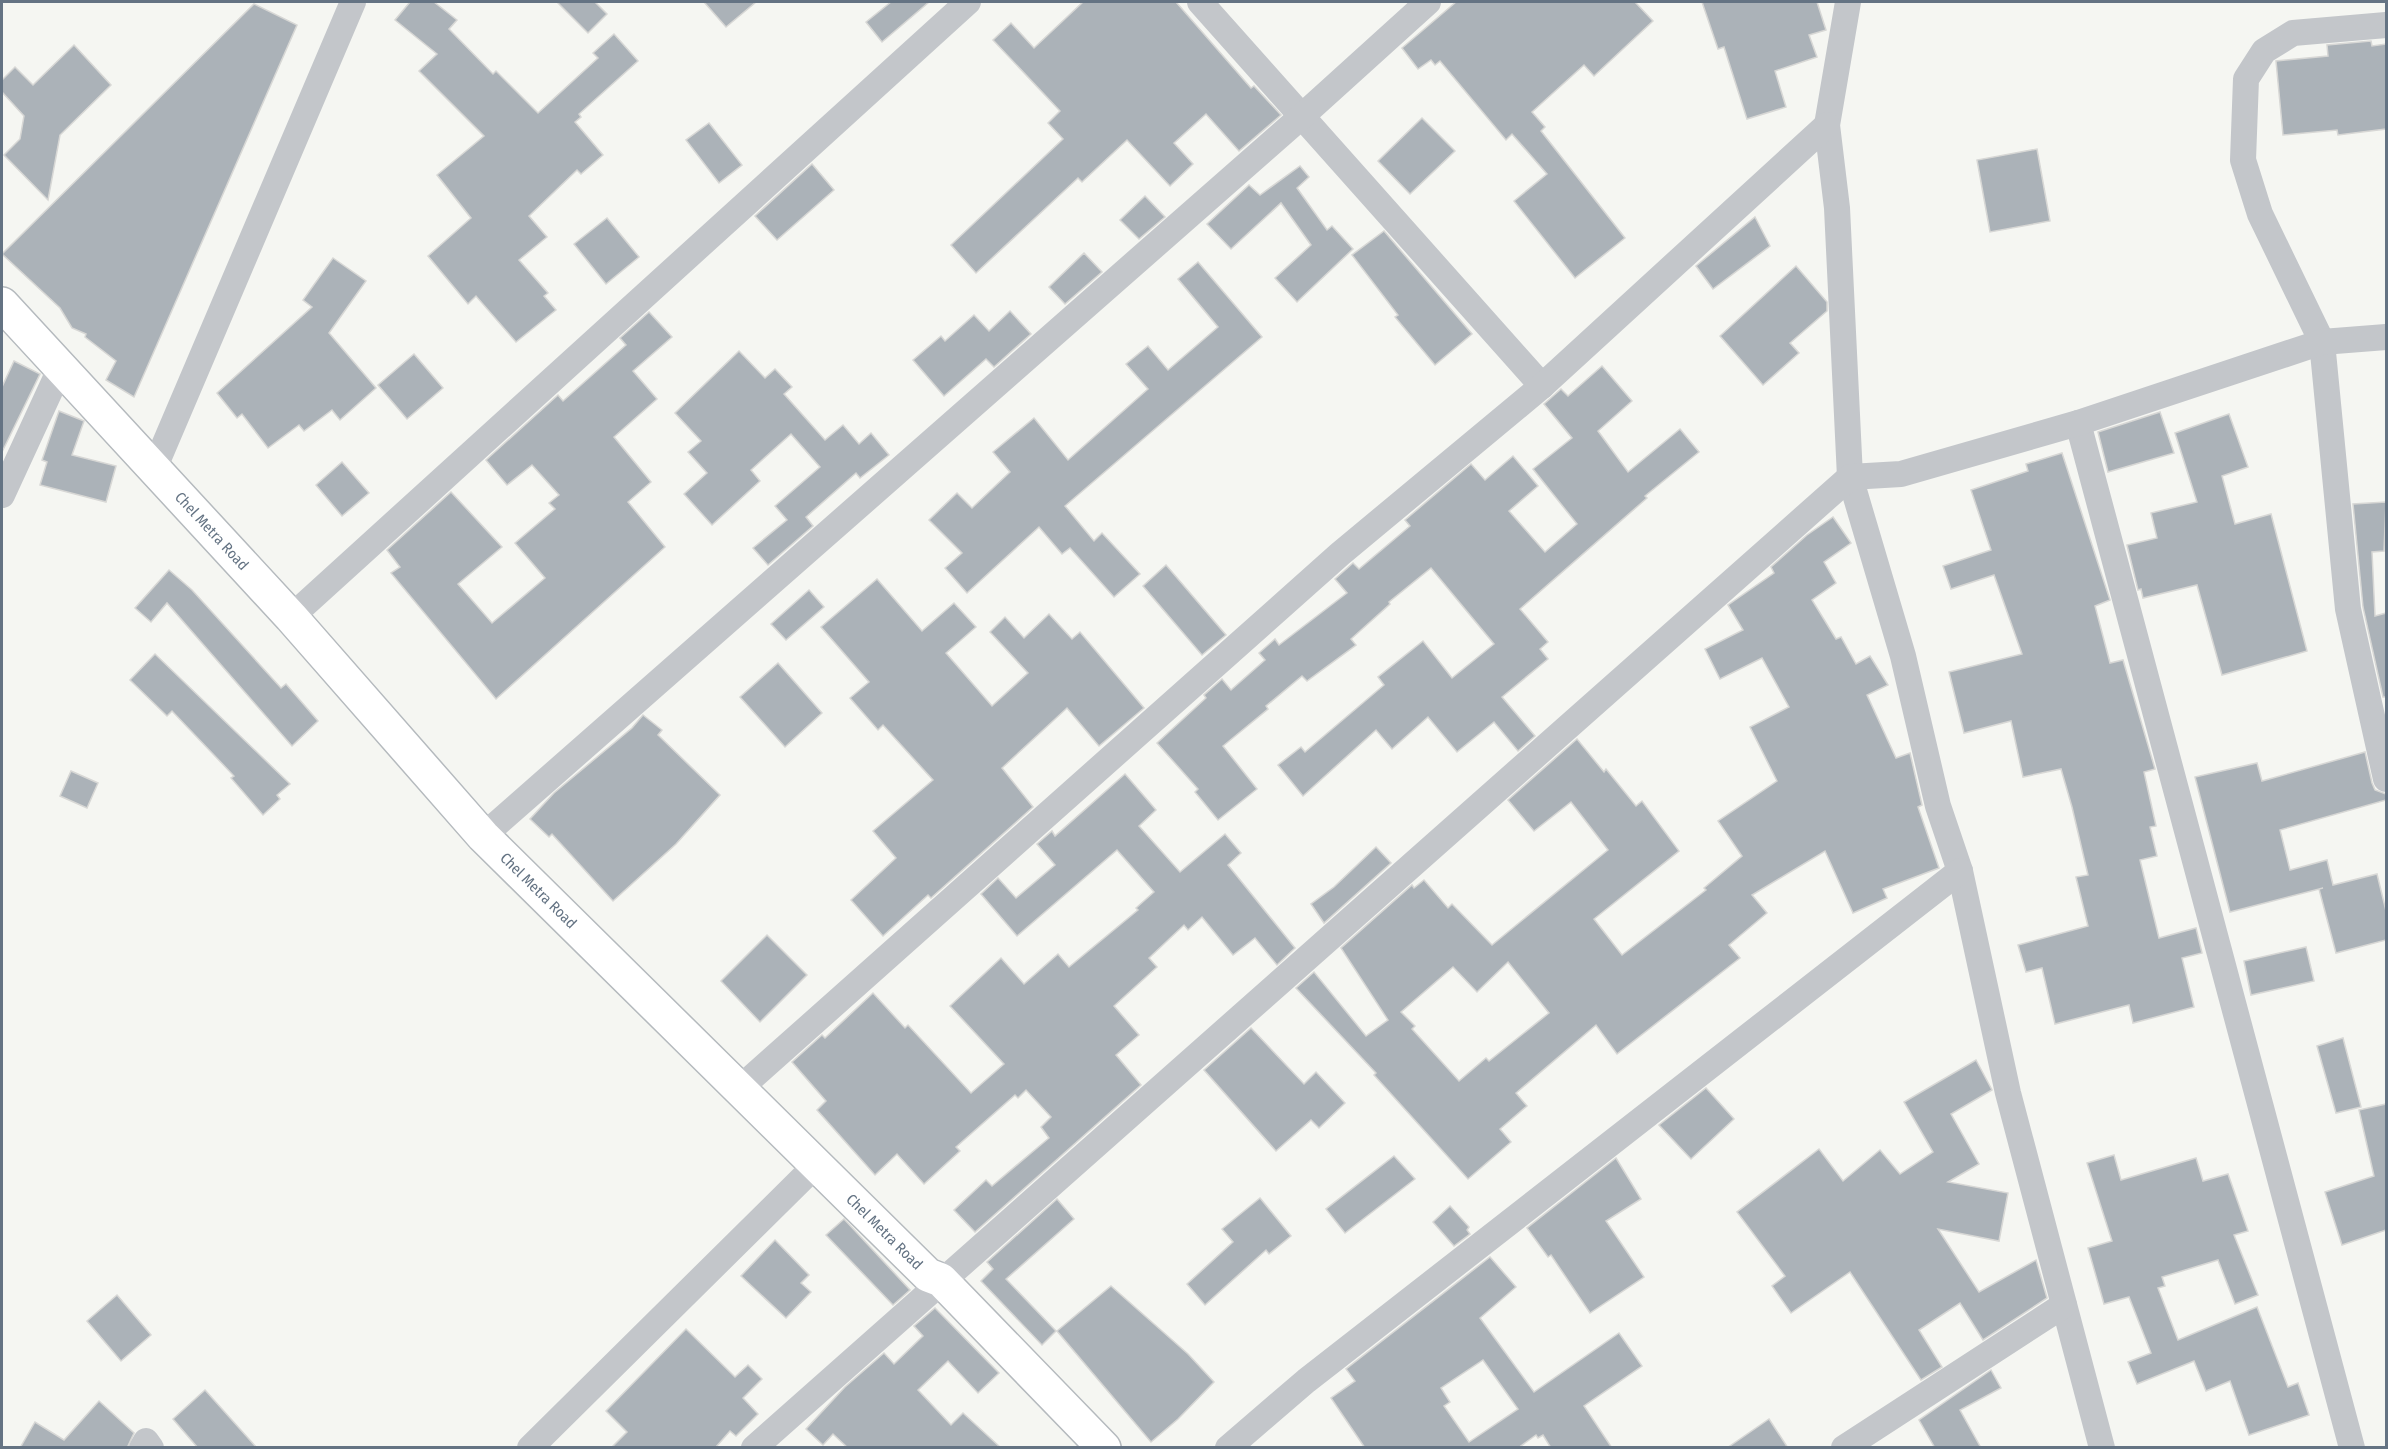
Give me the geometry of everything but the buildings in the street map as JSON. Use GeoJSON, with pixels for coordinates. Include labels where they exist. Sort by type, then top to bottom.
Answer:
{"type":"FeatureCollection","features":[{"type":"Feature","properties":{"kind":"street"},"geometry":{"type":"LineString","coordinates":[[154,468],[353,2]]}},
{"type":"Feature","properties":{"kind":"street"},"geometry":{"type":"LineString","coordinates":[[291,617],[968,2]]}},
{"type":"Feature","properties":{"kind":"street"},"geometry":{"type":"LineString","coordinates":[[1200,2],[1542,386]]}},
{"type":"Feature","properties":{"kind":"street"},"geometry":{"type":"LineString","coordinates":[[483,836],[1301,117],[1428,2]]}},
{"type":"Feature","properties":{"kind":"street"},"geometry":{"type":"LineString","coordinates":[[1848,2],[1827,125],[1838,208],[1850,477],[1903,656],[1938,806],[1960,871],[2008,1093],[2102,1448]]}},
{"type":"Feature","properties":{"kind":"street"},"geometry":{"type":"LineString","coordinates":[[2386,25],[2294,33],[2264,51],[2246,79],[2243,160],[2260,214],[2322,342],[2349,609],[2386,778]]}},
{"type":"Feature","properties":{"kind":"street"},"geometry":{"type":"LineString","coordinates":[[739,1089],[1340,554],[1542,386],[1827,125]]}},
{"type":"Feature","properties":{"kind":"street","name":"Chel Metra Road"},"geometry":{"type":"LineString","coordinates":[[2,304],[291,617],[483,836],[928,1275],[941,1280],[1104,1448]]}},
{"type":"Feature","properties":{"kind":"street"},"geometry":{"type":"LineString","coordinates":[[754,1448],[1850,477],[1901,474],[2078,423],[2322,342],[2386,337]]}},
{"type":"Feature","properties":{"kind":"street"},"geometry":{"type":"LineString","coordinates":[[2,495],[62,367]]}},
{"type":"Feature","properties":{"kind":"street"},"geometry":{"type":"LineString","coordinates":[[2078,423],[2352,1448]]}},
{"type":"Feature","properties":{"kind":"street"},"geometry":{"type":"LineString","coordinates":[[1228,1448],[1324,1366],[1960,871]]}},
{"type":"Feature","properties":{"kind":"street"},"geometry":{"type":"LineString","coordinates":[[530,1448],[816,1165]]}},
{"type":"Feature","properties":{"kind":"street"},"geometry":{"type":"LineString","coordinates":[[1844,1448],[2064,1305]]}},
{"type":"Feature","properties":{"kind":"street"},"geometry":{"type":"LineString","coordinates":[[142,1448],[146,1442],[151,1448]]}}]}
